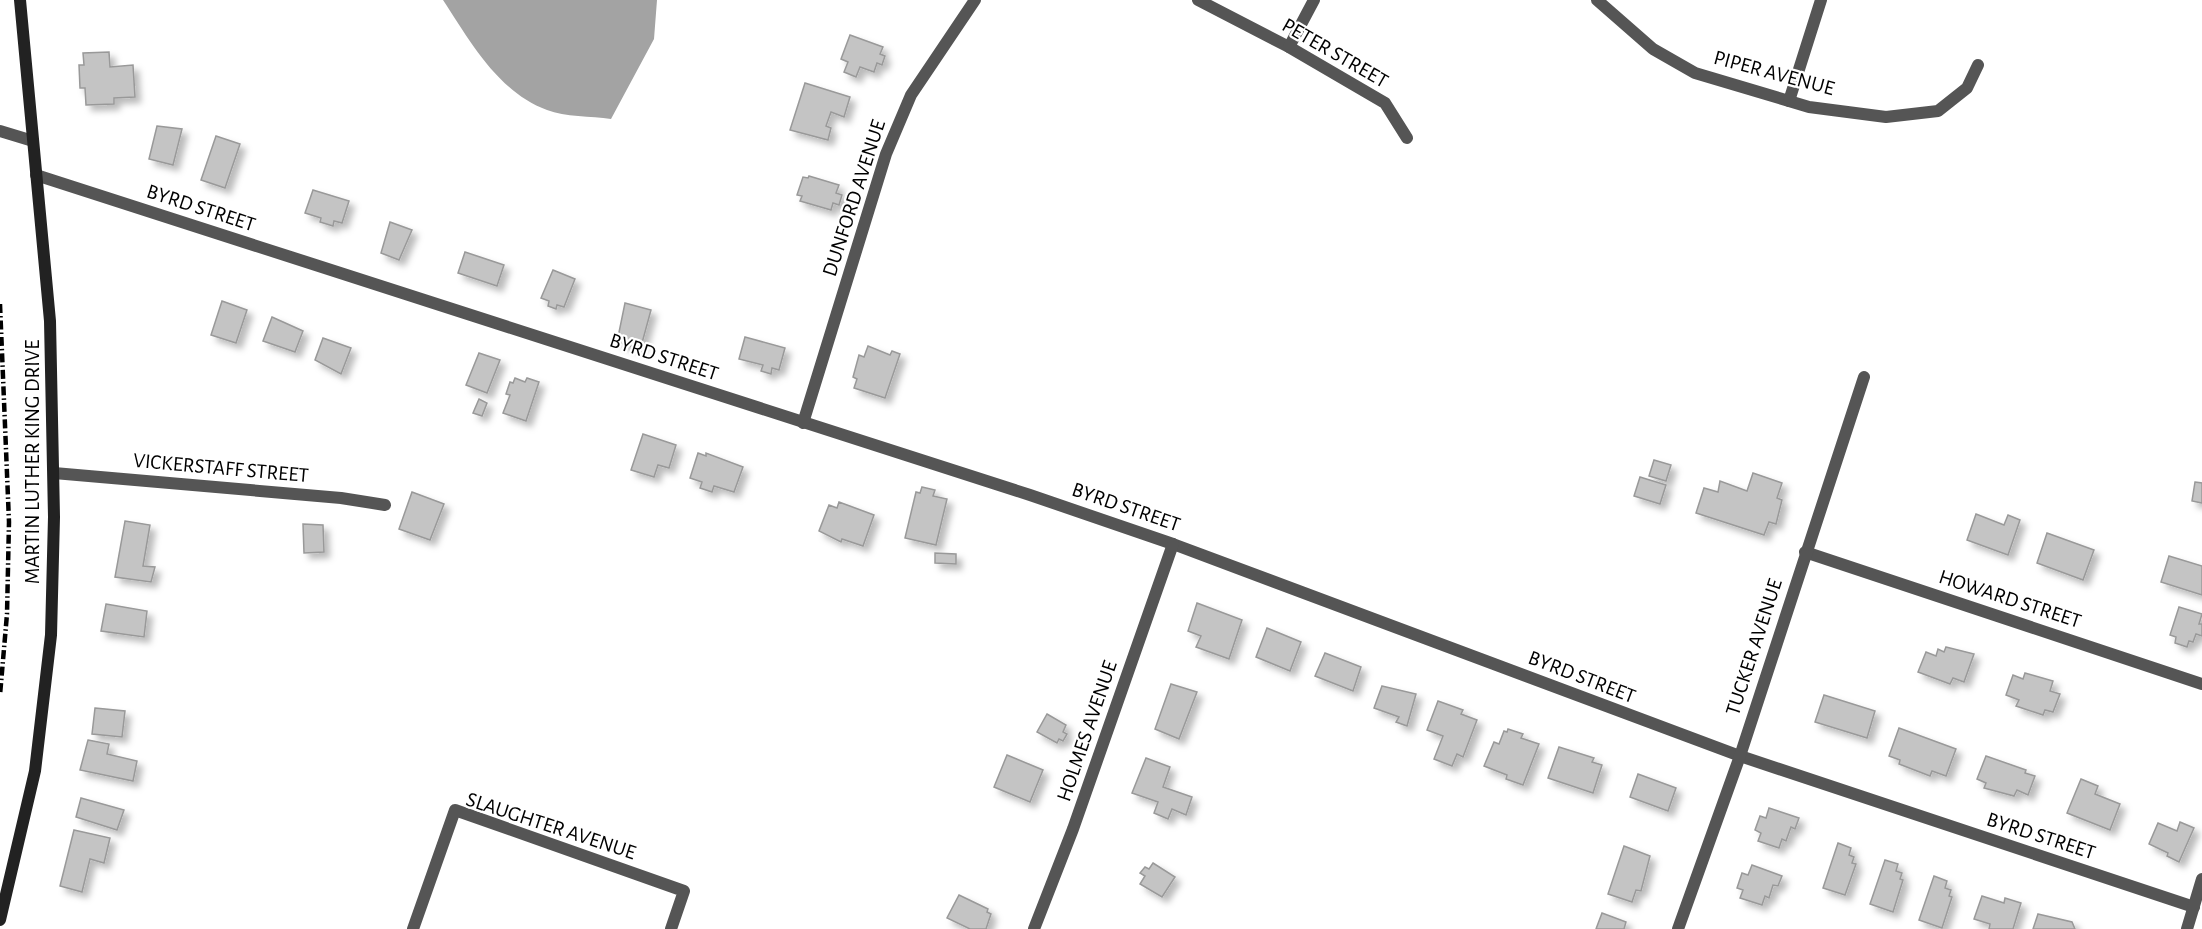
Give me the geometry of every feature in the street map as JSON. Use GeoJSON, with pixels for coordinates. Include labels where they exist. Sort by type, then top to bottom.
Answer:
{"type":"FeatureCollection","features":[{"type":"Feature","properties":{"kind":"main road","name":"MARTIN LUTHER KING DRIVE"},"geometry":{"type":"LineString","coordinates":[[0,920],[35,771],[51,635],[54,473],[50,321],[20,0]]}},
{"type":"Feature","properties":{"kind":"street","name":"DUNFORD AVENUE"},"geometry":{"type":"LineString","coordinates":[[803,423],[886,154],[911,95],[975,0]]}},
{"type":"Feature","properties":{"kind":"street","name":"PETER STREET"},"geometry":{"type":"LineString","coordinates":[[1198,0],[1289,47],[1385,103],[1407,138]]}},
{"type":"Feature","properties":{"kind":"street"},"geometry":{"type":"LineString","coordinates":[[1289,47],[1314,0]]}},
{"type":"Feature","properties":{"kind":"street","name":"PIPER AVENUE"},"geometry":{"type":"LineString","coordinates":[[1597,0],[1653,49],[1695,73],[1809,107],[1886,117],[1938,111],[1967,88],[1978,65]]}},
{"type":"Feature","properties":{"kind":"street"},"geometry":{"type":"LineString","coordinates":[[1789,101],[1821,0]]}},
{"type":"Feature","properties":{"kind":"street"},"geometry":{"type":"LineString","coordinates":[[0,131],[33,141]]}},
{"type":"Feature","properties":{"kind":"street","name":"BYRD STREET"},"geometry":{"type":"LineString","coordinates":[[36,175],[1030,495],[1173,544],[1740,756],[2194,907]]}},
{"type":"Feature","properties":{"kind":"street","name":"TUCKER AVENUE"},"geometry":{"type":"LineString","coordinates":[[1678,929],[1740,756],[1864,377]]}},
{"type":"Feature","properties":{"kind":"street","name":"VICKERSTAFF STREET"},"geometry":{"type":"LineString","coordinates":[[54,473],[341,498],[385,505]]}},
{"type":"Feature","properties":{"kind":"street","name":"HOLMES AVENUE"},"geometry":{"type":"LineString","coordinates":[[1034,929],[1077,818],[1173,544]]}},
{"type":"Feature","properties":{"kind":"street","name":"HOWARD STREET"},"geometry":{"type":"LineString","coordinates":[[1805,552],[2202,684]]}},
{"type":"Feature","properties":{"kind":"street","name":"SLAUGHTER AVENUE"},"geometry":{"type":"LineString","coordinates":[[413,929],[455,810],[684,891],[671,929]]}},
{"type":"Feature","properties":{"kind":"street"},"geometry":{"type":"LineString","coordinates":[[2187,929],[2202,879]]}},
{"type":"Feature","properties":{"kind":"shaded area"},"geometry":{"type":"Polygon","coordinates":[[[443,0],[657,0],[654,39],[611,119],[562,114],[530,102],[500,78],[475,48],[443,0]]]}},
{"type":"Feature","properties":{"kind":"building"},"geometry":{"type":"Polygon","coordinates":[[[850,35],[883,47],[880,54],[885,56],[882,65],[877,63],[874,72],[860,67],[856,77],[844,72],[848,62],[841,59],[850,35]]]}},
{"type":"Feature","properties":{"kind":"building"},"geometry":{"type":"Polygon","coordinates":[[[109,52],[110,67],[133,65],[135,97],[114,98],[114,104],[86,105],[85,88],[80,88],[79,65],[84,65],[83,53],[109,52]]]}},
{"type":"Feature","properties":{"kind":"building"},"geometry":{"type":"Polygon","coordinates":[[[805,83],[850,97],[844,117],[831,112],[826,126],[831,128],[828,140],[790,130],[805,83]]]}},
{"type":"Feature","properties":{"kind":"building"},"geometry":{"type":"Polygon","coordinates":[[[157,126],[182,129],[173,165],[149,159],[157,126]]]}},
{"type":"Feature","properties":{"kind":"building"},"geometry":{"type":"Polygon","coordinates":[[[216,136],[240,144],[225,188],[201,180],[216,136]]]}},
{"type":"Feature","properties":{"kind":"building"},"geometry":{"type":"Polygon","coordinates":[[[809,176],[839,185],[836,193],[842,195],[839,205],[833,203],[831,210],[800,201],[802,196],[797,195],[803,177],[808,178],[809,176]]]}},
{"type":"Feature","properties":{"kind":"building"},"geometry":{"type":"Polygon","coordinates":[[[313,190],[349,201],[342,223],[334,221],[333,226],[320,222],[321,218],[305,213],[313,190]]]}},
{"type":"Feature","properties":{"kind":"building"},"geometry":{"type":"Polygon","coordinates":[[[390,222],[412,230],[399,260],[381,253],[390,222]]]}},
{"type":"Feature","properties":{"kind":"building"},"geometry":{"type":"Polygon","coordinates":[[[465,252],[504,265],[497,286],[458,273],[465,252]]]}},
{"type":"Feature","properties":{"kind":"building"},"geometry":{"type":"Polygon","coordinates":[[[553,270],[575,279],[564,307],[557,305],[556,309],[548,306],[549,301],[541,298],[553,270]]]}},
{"type":"Feature","properties":{"kind":"building"},"geometry":{"type":"Polygon","coordinates":[[[222,301],[247,310],[236,343],[211,335],[222,301]]]}},
{"type":"Feature","properties":{"kind":"building"},"geometry":{"type":"Polygon","coordinates":[[[625,303],[651,310],[642,343],[638,348],[617,342],[625,303]]]}},
{"type":"Feature","properties":{"kind":"building"},"geometry":{"type":"Polygon","coordinates":[[[272,317],[303,331],[295,352],[263,341],[272,317]]]}},
{"type":"Feature","properties":{"kind":"building"},"geometry":{"type":"Polygon","coordinates":[[[745,337],[785,348],[779,370],[772,368],[771,374],[761,371],[763,365],[739,359],[745,337]]]}},
{"type":"Feature","properties":{"kind":"building"},"geometry":{"type":"Polygon","coordinates":[[[323,338],[351,348],[341,374],[315,360],[323,338]]]}},
{"type":"Feature","properties":{"kind":"building"},"geometry":{"type":"Polygon","coordinates":[[[868,346],[890,355],[892,351],[900,354],[885,398],[854,388],[857,379],[853,377],[859,355],[864,357],[868,346]]]}},
{"type":"Feature","properties":{"kind":"building"},"geometry":{"type":"Polygon","coordinates":[[[479,353],[500,360],[487,393],[466,385],[479,353]]]}},
{"type":"Feature","properties":{"kind":"building"},"geometry":{"type":"Polygon","coordinates":[[[515,378],[525,382],[527,378],[539,382],[526,421],[503,413],[510,395],[506,394],[510,382],[513,383],[515,378]]]}},
{"type":"Feature","properties":{"kind":"building"},"geometry":{"type":"Polygon","coordinates":[[[479,399],[487,403],[482,416],[473,413],[479,399]]]}},
{"type":"Feature","properties":{"kind":"building"},"geometry":{"type":"Polygon","coordinates":[[[643,434],[676,445],[669,468],[658,465],[654,477],[631,470],[643,434]]]}},
{"type":"Feature","properties":{"kind":"building"},"geometry":{"type":"Polygon","coordinates":[[[698,453],[706,456],[706,453],[743,467],[734,492],[714,486],[712,492],[700,488],[702,482],[690,478],[698,453]]]}},
{"type":"Feature","properties":{"kind":"building"},"geometry":{"type":"Polygon","coordinates":[[[1654,460],[1671,465],[1666,481],[1649,476],[1654,460]]]}},
{"type":"Feature","properties":{"kind":"building"},"geometry":{"type":"Polygon","coordinates":[[[1753,473],[1782,483],[1777,498],[1782,500],[1776,524],[1769,522],[1764,535],[1696,513],[1704,488],[1718,492],[1720,481],[1747,491],[1753,473]]]}},
{"type":"Feature","properties":{"kind":"building"},"geometry":{"type":"Polygon","coordinates":[[[1640,477],[1666,485],[1660,504],[1634,496],[1640,477]]]}},
{"type":"Feature","properties":{"kind":"building"},"geometry":{"type":"Polygon","coordinates":[[[2195,482],[2202,483],[2202,503],[2192,501],[2195,482]]]}},
{"type":"Feature","properties":{"kind":"building"},"geometry":{"type":"Polygon","coordinates":[[[922,487],[935,490],[933,496],[947,499],[936,545],[905,538],[916,492],[920,493],[922,487]]]}},
{"type":"Feature","properties":{"kind":"building"},"geometry":{"type":"Polygon","coordinates":[[[412,492],[444,504],[430,540],[399,529],[412,492]]]}},
{"type":"Feature","properties":{"kind":"building"},"geometry":{"type":"Polygon","coordinates":[[[839,502],[874,515],[863,546],[842,539],[841,542],[819,531],[829,505],[837,508],[839,502]]]}},
{"type":"Feature","properties":{"kind":"building"},"geometry":{"type":"Polygon","coordinates":[[[1976,514],[2004,525],[2008,515],[2020,520],[2008,555],[1967,540],[1976,514]]]}},
{"type":"Feature","properties":{"kind":"building"},"geometry":{"type":"Polygon","coordinates":[[[125,521],[150,525],[143,566],[155,567],[151,582],[115,577],[125,521]]]}},
{"type":"Feature","properties":{"kind":"building"},"geometry":{"type":"Polygon","coordinates":[[[303,524],[323,525],[324,552],[304,553],[303,524]]]}},
{"type":"Feature","properties":{"kind":"building"},"geometry":{"type":"Polygon","coordinates":[[[2047,533],[2094,550],[2083,580],[2037,563],[2047,533]]]}},
{"type":"Feature","properties":{"kind":"building"},"geometry":{"type":"Polygon","coordinates":[[[935,553],[956,554],[956,564],[935,563],[935,553]]]}},
{"type":"Feature","properties":{"kind":"building"},"geometry":{"type":"Polygon","coordinates":[[[2169,556],[2202,566],[2202,595],[2161,582],[2169,556]]]}},
{"type":"Feature","properties":{"kind":"building"},"geometry":{"type":"Polygon","coordinates":[[[1197,603],[1242,620],[1229,659],[1196,647],[1201,636],[1188,631],[1197,603]]]}},
{"type":"Feature","properties":{"kind":"building"},"geometry":{"type":"Polygon","coordinates":[[[106,604],[147,611],[144,637],[101,631],[106,604]]]}},
{"type":"Feature","properties":{"kind":"building"},"geometry":{"type":"Polygon","coordinates":[[[2179,607],[2202,614],[2199,624],[2202,624],[2202,636],[2196,634],[2193,642],[2189,641],[2187,647],[2175,643],[2176,637],[2170,635],[2179,607]]]}},
{"type":"Feature","properties":{"kind":"building"},"geometry":{"type":"Polygon","coordinates":[[[1267,628],[1301,642],[1290,671],[1256,657],[1267,628]]]}},
{"type":"Feature","properties":{"kind":"building"},"geometry":{"type":"Polygon","coordinates":[[[1946,647],[1974,654],[1964,682],[1953,678],[1950,684],[1918,672],[1926,652],[1936,656],[1938,649],[1944,652],[1946,647]]]}},
{"type":"Feature","properties":{"kind":"building"},"geometry":{"type":"Polygon","coordinates":[[[1325,653],[1361,667],[1353,691],[1315,676],[1325,653]]]}},
{"type":"Feature","properties":{"kind":"building"},"geometry":{"type":"Polygon","coordinates":[[[2025,673],[2053,681],[2050,691],[2060,694],[2053,712],[2045,710],[2043,715],[2016,706],[2019,700],[2006,695],[2013,675],[2023,679],[2025,673]]]}},
{"type":"Feature","properties":{"kind":"building"},"geometry":{"type":"Polygon","coordinates":[[[1171,684],[1197,692],[1179,739],[1155,729],[1171,684]]]}},
{"type":"Feature","properties":{"kind":"building"},"geometry":{"type":"Polygon","coordinates":[[[1382,686],[1416,694],[1407,726],[1396,722],[1399,717],[1374,708],[1382,686]]]}},
{"type":"Feature","properties":{"kind":"building"},"geometry":{"type":"Polygon","coordinates":[[[1824,695],[1875,711],[1867,738],[1815,722],[1824,695]]]}},
{"type":"Feature","properties":{"kind":"building"},"geometry":{"type":"Polygon","coordinates":[[[1438,701],[1463,710],[1461,714],[1477,720],[1463,757],[1457,754],[1452,766],[1434,759],[1443,736],[1427,730],[1438,701]]]}},
{"type":"Feature","properties":{"kind":"building"},"geometry":{"type":"Polygon","coordinates":[[[95,708],[125,711],[122,737],[92,734],[95,708]]]}},
{"type":"Feature","properties":{"kind":"building"},"geometry":{"type":"Polygon","coordinates":[[[1047,714],[1066,725],[1063,732],[1067,734],[1063,741],[1059,739],[1057,743],[1037,732],[1047,714]]]}},
{"type":"Feature","properties":{"kind":"building"},"geometry":{"type":"Polygon","coordinates":[[[1899,728],[1956,749],[1946,776],[1932,771],[1930,776],[1899,764],[1900,760],[1889,756],[1899,728]]]}},
{"type":"Feature","properties":{"kind":"building"},"geometry":{"type":"Polygon","coordinates":[[[1508,729],[1523,734],[1521,738],[1539,744],[1523,785],[1506,779],[1507,775],[1484,766],[1494,742],[1499,744],[1504,731],[1507,732],[1508,729]]]}},
{"type":"Feature","properties":{"kind":"building"},"geometry":{"type":"Polygon","coordinates":[[[88,740],[109,744],[107,754],[137,761],[133,781],[80,770],[88,740]]]}},
{"type":"Feature","properties":{"kind":"building"},"geometry":{"type":"Polygon","coordinates":[[[1559,747],[1594,758],[1592,762],[1602,765],[1593,793],[1548,778],[1559,747]]]}},
{"type":"Feature","properties":{"kind":"building"},"geometry":{"type":"Polygon","coordinates":[[[1007,755],[1043,770],[1030,802],[994,787],[1007,755]]]}},
{"type":"Feature","properties":{"kind":"building"},"geometry":{"type":"Polygon","coordinates":[[[1986,756],[2026,770],[2025,773],[2035,776],[2028,795],[2017,790],[2014,796],[1984,788],[1986,783],[1977,779],[1986,756]]]}},
{"type":"Feature","properties":{"kind":"building"},"geometry":{"type":"Polygon","coordinates":[[[1146,758],[1170,767],[1163,787],[1192,797],[1186,815],[1172,809],[1168,819],[1154,813],[1158,802],[1132,793],[1146,758]]]}},
{"type":"Feature","properties":{"kind":"building"},"geometry":{"type":"Polygon","coordinates":[[[1638,774],[1676,788],[1668,811],[1630,797],[1638,774]]]}},
{"type":"Feature","properties":{"kind":"building"},"geometry":{"type":"Polygon","coordinates":[[[2081,779],[2098,786],[2095,794],[2120,804],[2110,830],[2067,813],[2081,779]]]}},
{"type":"Feature","properties":{"kind":"building"},"geometry":{"type":"Polygon","coordinates":[[[81,798],[124,810],[117,830],[76,817],[81,798]]]}},
{"type":"Feature","properties":{"kind":"building"},"geometry":{"type":"Polygon","coordinates":[[[1769,808],[1799,818],[1795,829],[1791,827],[1786,841],[1782,839],[1779,848],[1758,841],[1761,833],[1755,830],[1760,816],[1766,818],[1769,808]]]}},
{"type":"Feature","properties":{"kind":"building"},"geometry":{"type":"Polygon","coordinates":[[[2180,822],[2194,828],[2179,862],[2167,856],[2168,853],[2149,844],[2158,823],[2177,831],[2180,822]]]}},
{"type":"Feature","properties":{"kind":"building"},"geometry":{"type":"Polygon","coordinates":[[[74,830],[110,838],[104,863],[90,859],[82,892],[60,886],[74,830]]]}},
{"type":"Feature","properties":{"kind":"building"},"geometry":{"type":"Polygon","coordinates":[[[1838,843],[1851,848],[1849,855],[1854,857],[1852,863],[1856,864],[1845,895],[1823,888],[1838,843]]]}},
{"type":"Feature","properties":{"kind":"building"},"geometry":{"type":"Polygon","coordinates":[[[1624,846],[1650,856],[1641,891],[1636,890],[1632,902],[1608,894],[1624,846]]]}},
{"type":"Feature","properties":{"kind":"building"},"geometry":{"type":"Polygon","coordinates":[[[1885,860],[1898,864],[1896,871],[1902,873],[1900,879],[1903,880],[1893,912],[1870,904],[1885,860]]]}},
{"type":"Feature","properties":{"kind":"building"},"geometry":{"type":"Polygon","coordinates":[[[1153,863],[1175,877],[1162,897],[1140,884],[1145,876],[1140,873],[1145,867],[1149,869],[1153,863]]]}},
{"type":"Feature","properties":{"kind":"building"},"geometry":{"type":"Polygon","coordinates":[[[1752,865],[1782,876],[1778,886],[1773,885],[1769,898],[1765,896],[1762,905],[1740,898],[1743,890],[1737,888],[1742,873],[1748,875],[1752,865]]]}},
{"type":"Feature","properties":{"kind":"building"},"geometry":{"type":"Polygon","coordinates":[[[1934,876],[1947,881],[1945,888],[1951,890],[1949,896],[1952,897],[1942,928],[1919,920],[1934,876]]]}},
{"type":"Feature","properties":{"kind":"building"},"geometry":{"type":"Polygon","coordinates":[[[959,895],[988,909],[987,912],[991,914],[986,929],[970,929],[947,918],[959,895]]]}},
{"type":"Feature","properties":{"kind":"building"},"geometry":{"type":"Polygon","coordinates":[[[1982,896],[2004,903],[2005,898],[2021,903],[2013,929],[1989,929],[1990,924],[1974,919],[1982,896]]]}},
{"type":"Feature","properties":{"kind":"building"},"geometry":{"type":"Polygon","coordinates":[[[1602,913],[1626,922],[1624,929],[1596,929],[1602,913]]]}},
{"type":"Feature","properties":{"kind":"building"},"geometry":{"type":"Polygon","coordinates":[[[2038,914],[2072,922],[2075,929],[2033,929],[2038,914]]]}},
{"type":"Feature","properties":{"kind":"railway"},"geometry":{"type":"LineString","coordinates":[[0,304],[9,522],[7,614],[0,695]]}}]}
